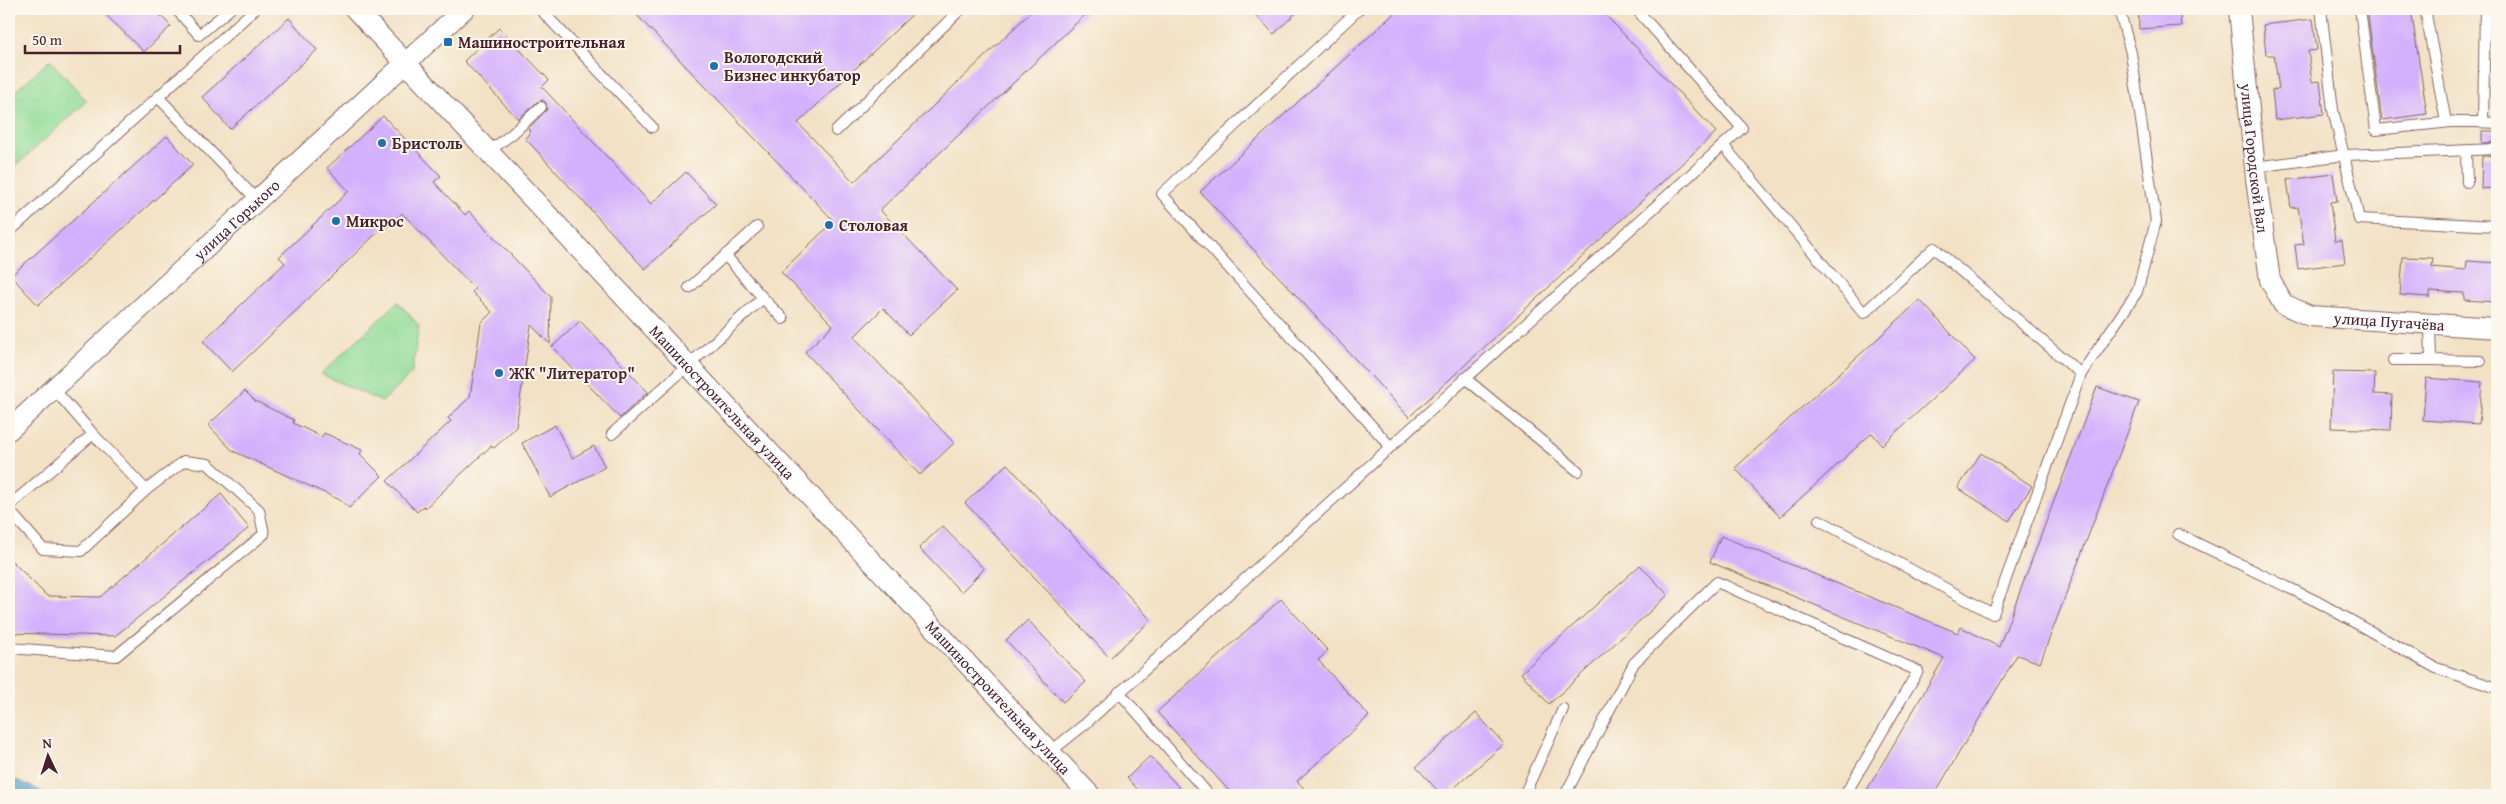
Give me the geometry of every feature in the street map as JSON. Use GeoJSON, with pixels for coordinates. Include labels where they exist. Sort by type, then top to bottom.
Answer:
{"type":"FeatureCollection","features":[{"type":"Feature","properties":{"kind":"street","name":"Машиностроительная улица"},"geometry":{"type":"LineString","coordinates":[[355,9],[1090,795]]}},
{"type":"Feature","properties":{"kind":"street","name":"улица Горького"},"geometry":{"type":"LineString","coordinates":[[9,430],[464,9]]}},
{"type":"Feature","properties":{"kind":"street","name":"улица Городской Вал"},"geometry":{"type":"LineString","coordinates":[[2239,9],[2255,167],[2270,280],[2283,304]]}},
{"type":"Feature","properties":{"kind":"street","name":"улица Пугачёва"},"geometry":{"type":"LineString","coordinates":[[2283,304],[2310,316],[2497,328]]}},
{"type":"Feature","properties":{"kind":"lane"},"geometry":{"type":"LineString","coordinates":[[176,9],[199,35],[230,9]]}},
{"type":"Feature","properties":{"kind":"lane"},"geometry":{"type":"LineString","coordinates":[[9,232],[255,9]]}},
{"type":"Feature","properties":{"kind":"lane"},"geometry":{"type":"LineString","coordinates":[[540,9],[652,127]]}},
{"type":"Feature","properties":{"kind":"lane"},"geometry":{"type":"LineString","coordinates":[[836,131],[961,9]]}},
{"type":"Feature","properties":{"kind":"lane"},"geometry":{"type":"LineString","coordinates":[[1359,9],[1162,194],[1390,446]]}},
{"type":"Feature","properties":{"kind":"lane"},"geometry":{"type":"LineString","coordinates":[[1050,752],[1119,692],[1742,128],[1636,9]]}},
{"type":"Feature","properties":{"kind":"lane"},"geometry":{"type":"LineString","coordinates":[[1819,520],[1993,614],[2081,374],[2137,292],[2156,221],[2131,53],[2119,9]]}},
{"type":"Feature","properties":{"kind":"lane"},"geometry":{"type":"LineString","coordinates":[[2321,9],[2333,110],[2359,219],[2497,226]]}},
{"type":"Feature","properties":{"kind":"lane"},"geometry":{"type":"LineString","coordinates":[[2360,9],[2376,130],[2446,122],[2497,123]]}},
{"type":"Feature","properties":{"kind":"lane"},"geometry":{"type":"LineString","coordinates":[[2425,9],[2446,122]]}},
{"type":"Feature","properties":{"kind":"lane"},"geometry":{"type":"LineString","coordinates":[[2483,122],[2485,9]]}},
{"type":"Feature","properties":{"kind":"lane"},"geometry":{"type":"LineString","coordinates":[[159,98],[257,200]]}},
{"type":"Feature","properties":{"kind":"lane"},"geometry":{"type":"LineString","coordinates":[[488,152],[512,134],[541,107]]}},
{"type":"Feature","properties":{"kind":"lane"},"geometry":{"type":"LineString","coordinates":[[1723,145],[1864,313],[1934,248],[2081,374]]}},
{"type":"Feature","properties":{"kind":"lane"},"geometry":{"type":"LineString","coordinates":[[2255,167],[2345,155],[2497,149]]}},
{"type":"Feature","properties":{"kind":"lane"},"geometry":{"type":"LineString","coordinates":[[2466,150],[2467,182]]}},
{"type":"Feature","properties":{"kind":"lane"},"geometry":{"type":"LineString","coordinates":[[689,288],[757,227]]}},
{"type":"Feature","properties":{"kind":"lane"},"geometry":{"type":"LineString","coordinates":[[725,255],[783,319]]}},
{"type":"Feature","properties":{"kind":"lane"},"geometry":{"type":"LineString","coordinates":[[612,434],[763,298]]}},
{"type":"Feature","properties":{"kind":"lane"},"geometry":{"type":"LineString","coordinates":[[2430,324],[2431,360]]}},
{"type":"Feature","properties":{"kind":"lane"},"geometry":{"type":"LineString","coordinates":[[2393,360],[2481,361]]}},
{"type":"Feature","properties":{"kind":"lane"},"geometry":{"type":"LineString","coordinates":[[1465,378],[1578,471]]}},
{"type":"Feature","properties":{"kind":"lane"},"geometry":{"type":"LineString","coordinates":[[53,388],[146,490]]}},
{"type":"Feature","properties":{"kind":"lane"},"geometry":{"type":"LineString","coordinates":[[9,648],[116,656],[264,534],[259,510],[208,464],[184,461],[146,490],[81,551],[43,549],[9,508],[93,434]]}},
{"type":"Feature","properties":{"kind":"lane"},"geometry":{"type":"LineString","coordinates":[[2178,534],[2318,602],[2436,668],[2497,688]]}},
{"type":"Feature","properties":{"kind":"lane"},"geometry":{"type":"LineString","coordinates":[[1565,795],[1634,663],[1717,582],[1918,671],[1845,795]]}},
{"type":"Feature","properties":{"kind":"lane"},"geometry":{"type":"LineString","coordinates":[[1119,692],[1209,795]]}},
{"type":"Feature","properties":{"kind":"lane"},"geometry":{"type":"LineString","coordinates":[[1524,795],[1563,709]]}},
{"type":"Feature","properties":{"kind":"green space"},"geometry":{"type":"Polygon","coordinates":[[[50,60],[87,101],[9,172],[9,97],[50,60]]]}},
{"type":"Feature","properties":{"kind":"green space"},"geometry":{"type":"Polygon","coordinates":[[[398,302],[419,326],[412,373],[382,402],[321,374],[398,302]]]}},
{"type":"Feature","properties":{"kind":"water"},"geometry":{"type":"Polygon","coordinates":[[[9,779],[19,781],[49,795],[9,795],[9,779]]]}},
{"type":"Feature","properties":{"kind":"building"},"geometry":{"type":"Polygon","coordinates":[[[100,9],[154,9],[171,26],[144,52],[100,9]]]}},
{"type":"Feature","properties":{"kind":"building"},"geometry":{"type":"Polygon","coordinates":[[[631,9],[918,9],[798,123],[854,182],[1034,9],[1091,9],[880,210],[957,290],[909,335],[883,308],[854,337],[954,443],[920,475],[805,352],[833,325],[781,272],[834,221],[631,9]]]}},
{"type":"Feature","properties":{"kind":"building"},"geometry":{"type":"Polygon","coordinates":[[[1250,9],[1300,9],[1274,34],[1250,9]]]}},
{"type":"Feature","properties":{"kind":"building"},"geometry":{"type":"Polygon","coordinates":[[[1399,9],[1600,9],[1716,132],[1409,417],[1200,192],[1399,9]]]}},
{"type":"Feature","properties":{"kind":"building"},"geometry":{"type":"Polygon","coordinates":[[[2138,9],[2179,9],[2181,26],[2139,29],[2138,9]]]}},
{"type":"Feature","properties":{"kind":"building"},"geometry":{"type":"Polygon","coordinates":[[[2367,9],[2411,9],[2427,114],[2382,120],[2367,9]]]}},
{"type":"Feature","properties":{"kind":"building"},"geometry":{"type":"Polygon","coordinates":[[[289,18],[317,50],[230,129],[202,97],[289,18]]]}},
{"type":"Feature","properties":{"kind":"building"},"geometry":{"type":"Polygon","coordinates":[[[2313,19],[2317,50],[2308,51],[2312,82],[2320,81],[2324,114],[2275,120],[2272,90],[2279,89],[2274,55],[2266,55],[2263,25],[2313,19]]]}},
{"type":"Feature","properties":{"kind":"building"},"geometry":{"type":"Polygon","coordinates":[[[499,28],[549,80],[542,87],[651,204],[686,172],[716,204],[645,269],[525,138],[531,132],[528,129],[547,109],[546,103],[543,100],[537,102],[518,119],[464,61],[499,28]]]}},
{"type":"Feature","properties":{"kind":"building"},"geometry":{"type":"Polygon","coordinates":[[[383,116],[441,176],[434,182],[465,215],[469,211],[551,297],[550,344],[531,325],[516,427],[494,448],[491,446],[425,508],[424,506],[417,512],[387,481],[451,421],[448,418],[470,397],[481,323],[492,312],[472,292],[475,289],[402,213],[385,229],[383,227],[232,372],[203,341],[285,263],[279,257],[349,191],[327,168],[383,116]]]}},
{"type":"Feature","properties":{"kind":"building"},"geometry":{"type":"Polygon","coordinates":[[[2482,131],[2497,131],[2497,142],[2482,143],[2482,131]]]}},
{"type":"Feature","properties":{"kind":"building"},"geometry":{"type":"Polygon","coordinates":[[[167,136],[193,165],[38,305],[11,276],[167,136]]]}},
{"type":"Feature","properties":{"kind":"building"},"geometry":{"type":"Polygon","coordinates":[[[2482,156],[2497,156],[2497,189],[2481,188],[2482,156]]]}},
{"type":"Feature","properties":{"kind":"building"},"geometry":{"type":"Polygon","coordinates":[[[2333,174],[2337,201],[2330,202],[2335,241],[2342,240],[2345,263],[2298,269],[2295,245],[2304,244],[2298,207],[2291,208],[2287,180],[2333,174]]]}},
{"type":"Feature","properties":{"kind":"building"},"geometry":{"type":"Polygon","coordinates":[[[2403,257],[2433,258],[2432,267],[2466,270],[2467,261],[2497,263],[2496,302],[2464,300],[2464,293],[2430,291],[2430,297],[2400,295],[2403,257]]]}},
{"type":"Feature","properties":{"kind":"building"},"geometry":{"type":"Polygon","coordinates":[[[1920,300],[1975,360],[1882,445],[1872,433],[1780,517],[1735,468],[1920,300]]]}},
{"type":"Feature","properties":{"kind":"building"},"geometry":{"type":"Polygon","coordinates":[[[580,321],[648,392],[620,418],[552,347],[580,321]]]}},
{"type":"Feature","properties":{"kind":"building"},"geometry":{"type":"Polygon","coordinates":[[[2333,372],[2375,373],[2374,394],[2392,395],[2391,430],[2331,428],[2333,372]]]}},
{"type":"Feature","properties":{"kind":"building"},"geometry":{"type":"Polygon","coordinates":[[[2426,378],[2482,382],[2479,424],[2423,420],[2426,378]]]}},
{"type":"Feature","properties":{"kind":"building"},"geometry":{"type":"Polygon","coordinates":[[[2097,387],[2139,402],[2040,663],[2017,655],[1934,795],[1864,795],[1944,658],[1710,562],[1721,536],[1958,633],[1961,627],[1999,647],[2097,387]]]}},
{"type":"Feature","properties":{"kind":"building"},"geometry":{"type":"Polygon","coordinates":[[[245,391],[255,401],[294,420],[293,423],[322,437],[324,433],[362,450],[360,454],[382,476],[349,508],[340,500],[233,451],[208,425],[245,391]]]}},
{"type":"Feature","properties":{"kind":"building"},"geometry":{"type":"Polygon","coordinates":[[[555,425],[572,458],[594,446],[605,467],[550,497],[522,443],[555,425]]]}},
{"type":"Feature","properties":{"kind":"building"},"geometry":{"type":"Polygon","coordinates":[[[1981,453],[2032,486],[2009,521],[1958,488],[1981,453]]]}},
{"type":"Feature","properties":{"kind":"building"},"geometry":{"type":"Polygon","coordinates":[[[1007,464],[1151,620],[1110,658],[965,503],[1007,464]]]}},
{"type":"Feature","properties":{"kind":"building"},"geometry":{"type":"Polygon","coordinates":[[[221,494],[249,528],[115,636],[9,633],[9,558],[47,596],[100,597],[221,494]]]}},
{"type":"Feature","properties":{"kind":"building"},"geometry":{"type":"Polygon","coordinates":[[[942,526],[984,569],[961,592],[919,548],[942,526]]]}},
{"type":"Feature","properties":{"kind":"building"},"geometry":{"type":"Polygon","coordinates":[[[1640,565],[1668,595],[1549,704],[1521,673],[1640,565]]]}},
{"type":"Feature","properties":{"kind":"building"},"geometry":{"type":"Polygon","coordinates":[[[1281,599],[1328,651],[1318,660],[1369,716],[1297,781],[1310,795],[1233,795],[1157,712],[1281,599]]]}},
{"type":"Feature","properties":{"kind":"building"},"geometry":{"type":"Polygon","coordinates":[[[1028,620],[1086,682],[1063,702],[1006,640],[1028,620]]]}},
{"type":"Feature","properties":{"kind":"building"},"geometry":{"type":"Polygon","coordinates":[[[1476,713],[1504,744],[1446,795],[1442,795],[1416,767],[1476,713]]]}},
{"type":"Feature","properties":{"kind":"building"},"geometry":{"type":"Polygon","coordinates":[[[1150,756],[1186,795],[1143,795],[1127,778],[1150,756]]]}},
{"type":"Feature","properties":{"kind":"place","name":"Машиностроительная"},"geometry":{"type":"Point","coordinates":[448,42]}},
{"type":"Feature","properties":{"kind":"place","name":"Вологодский Бизнес инкубатор"},"geometry":{"type":"Point","coordinates":[714,66]}},
{"type":"Feature","properties":{"kind":"place","name":"Бристоль"},"geometry":{"type":"Point","coordinates":[382,143]}},
{"type":"Feature","properties":{"kind":"place","name":"Микрос"},"geometry":{"type":"Point","coordinates":[336,221]}},
{"type":"Feature","properties":{"kind":"place","name":"Столовая"},"geometry":{"type":"Point","coordinates":[829,225]}},
{"type":"Feature","properties":{"kind":"place","name":"ЖК \"Литератор\""},"geometry":{"type":"Point","coordinates":[499,373]}}]}
